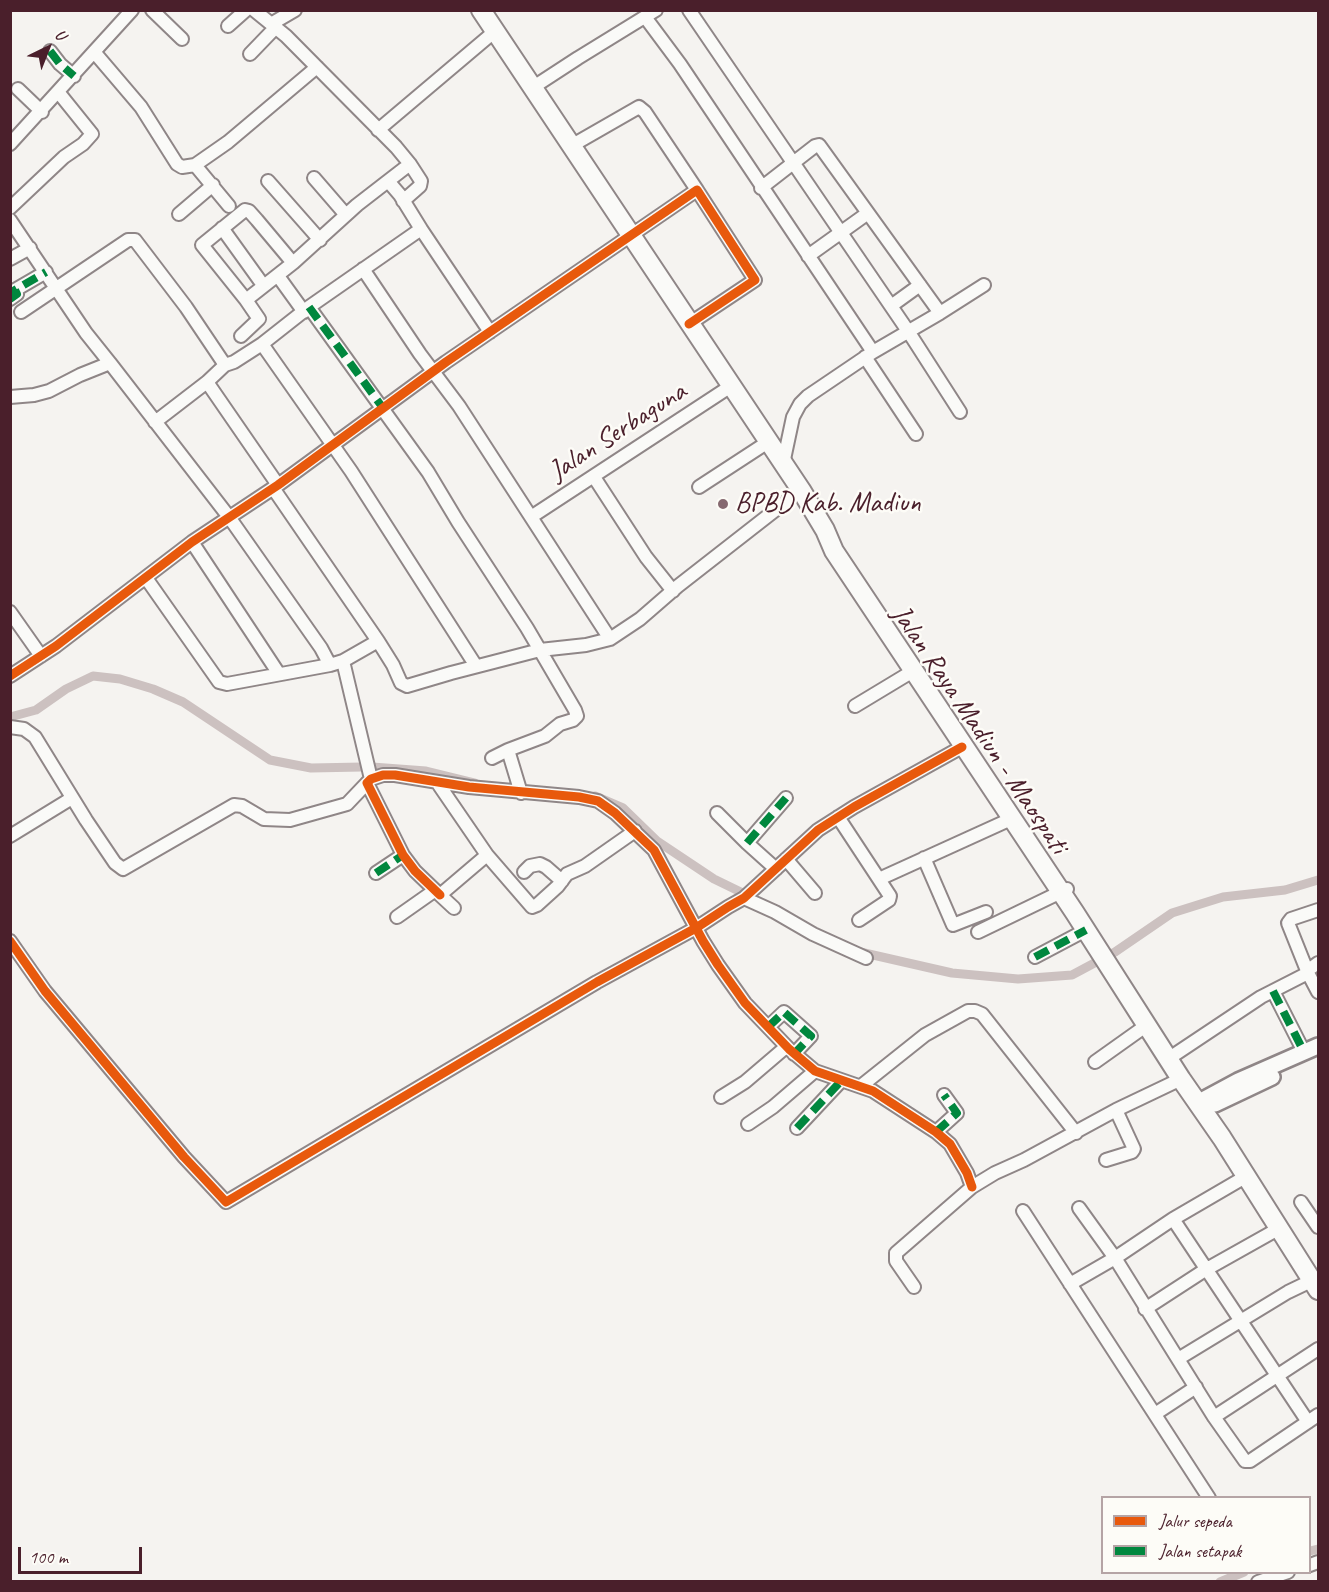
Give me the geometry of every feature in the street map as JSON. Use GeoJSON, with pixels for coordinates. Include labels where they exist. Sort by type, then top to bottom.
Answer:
{"type":"FeatureCollection","features":[{"type":"Feature","properties":{"kind":"highway","name":"Jalan Raya Madiun - Maospati"},"geometry":{"type":"LineString","coordinates":[[481,10],[688,324],[801,490],[825,530],[843,546],[912,671],[1011,819],[1064,891],[1086,930],[1109,958],[1181,1079],[1206,1104]]}},
{"type":"Feature","properties":{"kind":"highway","name":"Jalan Raya Madiun - Maospati"},"geometry":{"type":"LineString","coordinates":[[889,626],[1206,1104]]}},
{"type":"Feature","properties":{"kind":"highway"},"geometry":{"type":"LineString","coordinates":[[1206,1104],[1245,1177],[1278,1229],[1317,1281]]}},
{"type":"Feature","properties":{"kind":"highway"},"geometry":{"type":"LineString","coordinates":[[1206,1104],[1317,1281]]}},
{"type":"Feature","properties":{"kind":"main road"},"geometry":{"type":"LineString","coordinates":[[1206,1104],[1238,1081],[1314,1051]]}},
{"type":"Feature","properties":{"kind":"street"},"geometry":{"type":"LineString","coordinates":[[10,144],[42,112],[132,10]]}},
{"type":"Feature","properties":{"kind":"street"},"geometry":{"type":"LineString","coordinates":[[152,10],[182,39]]}},
{"type":"Feature","properties":{"kind":"street"},"geometry":{"type":"LineString","coordinates":[[228,26],[246,10]]}},
{"type":"Feature","properties":{"kind":"street"},"geometry":{"type":"LineString","coordinates":[[254,10],[317,67],[410,164],[421,181],[420,186],[403,201]]}},
{"type":"Feature","properties":{"kind":"street"},"geometry":{"type":"LineString","coordinates":[[250,54],[274,26],[295,10]]}},
{"type":"Feature","properties":{"kind":"street"},"geometry":{"type":"LineString","coordinates":[[532,88],[657,10]]}},
{"type":"Feature","properties":{"kind":"street"},"geometry":{"type":"LineString","coordinates":[[689,10],[960,411]]}},
{"type":"Feature","properties":{"kind":"street"},"geometry":{"type":"LineString","coordinates":[[645,17],[680,64],[808,256],[916,434]]}},
{"type":"Feature","properties":{"kind":"street"},"geometry":{"type":"LineString","coordinates":[[378,130],[494,32]]}},
{"type":"Feature","properties":{"kind":"street"},"geometry":{"type":"LineString","coordinates":[[50,51],[74,76]]}},
{"type":"Feature","properties":{"kind":"street"},"geometry":{"type":"LineString","coordinates":[[95,53],[141,107],[177,164],[182,166],[195,165],[228,142],[317,67]]}},
{"type":"Feature","properties":{"kind":"street"},"geometry":{"type":"LineString","coordinates":[[18,89],[42,112]]}},
{"type":"Feature","properties":{"kind":"street"},"geometry":{"type":"LineString","coordinates":[[10,208],[92,134],[59,93]]}},
{"type":"Feature","properties":{"kind":"street"},"geometry":{"type":"LineString","coordinates":[[571,146],[639,107],[645,112],[697,190],[755,279],[688,324]]}},
{"type":"Feature","properties":{"kind":"street"},"geometry":{"type":"LineString","coordinates":[[761,188],[819,145],[940,313]]}},
{"type":"Feature","properties":{"kind":"street"},"geometry":{"type":"LineString","coordinates":[[246,300],[278,276],[346,215],[410,164]]}},
{"type":"Feature","properties":{"kind":"street"},"geometry":{"type":"LineString","coordinates":[[195,165],[229,206]]}},
{"type":"Feature","properties":{"kind":"street"},"geometry":{"type":"LineString","coordinates":[[314,178],[346,215]]}},
{"type":"Feature","properties":{"kind":"street"},"geometry":{"type":"LineString","coordinates":[[268,181],[320,240]]}},
{"type":"Feature","properties":{"kind":"street"},"geometry":{"type":"LineString","coordinates":[[388,181],[490,332]]}},
{"type":"Feature","properties":{"kind":"street"},"geometry":{"type":"LineString","coordinates":[[178,214],[213,186]]}},
{"type":"Feature","properties":{"kind":"street"},"geometry":{"type":"LineString","coordinates":[[10,676],[41,656],[192,542],[276,487],[434,371],[697,190]]}},
{"type":"Feature","properties":{"kind":"street"},"geometry":{"type":"LineString","coordinates":[[241,336],[259,319],[202,245],[247,210],[293,263]]}},
{"type":"Feature","properties":{"kind":"street"},"geometry":{"type":"LineString","coordinates":[[808,256],[868,213]]}},
{"type":"Feature","properties":{"kind":"street"},"geometry":{"type":"LineString","coordinates":[[10,220],[87,333],[229,517],[330,664]]}},
{"type":"Feature","properties":{"kind":"street"},"geometry":{"type":"LineString","coordinates":[[222,228],[263,285]]}},
{"type":"Feature","properties":{"kind":"street"},"geometry":{"type":"LineString","coordinates":[[155,422],[207,382],[225,365],[234,362],[262,344],[421,229]]}},
{"type":"Feature","properties":{"kind":"street"},"geometry":{"type":"LineString","coordinates":[[21,312],[128,240],[135,240],[186,307],[225,365]]}},
{"type":"Feature","properties":{"kind":"street"},"geometry":{"type":"LineString","coordinates":[[10,260],[30,248]]}},
{"type":"Feature","properties":{"kind":"street"},"geometry":{"type":"LineString","coordinates":[[363,270],[501,469],[610,639]]}},
{"type":"Feature","properties":{"kind":"street"},"geometry":{"type":"LineString","coordinates":[[10,299],[17,294],[15,290],[46,272]]}},
{"type":"Feature","properties":{"kind":"street"},"geometry":{"type":"LineString","coordinates":[[278,276],[383,408],[428,472],[576,710],[577,716],[573,720],[560,724],[545,736],[492,758]]}},
{"type":"Feature","properties":{"kind":"street"},"geometry":{"type":"LineString","coordinates":[[891,306],[920,285]]}},
{"type":"Feature","properties":{"kind":"street"},"geometry":{"type":"LineString","coordinates":[[783,464],[793,417],[800,404],[820,387],[869,355],[984,285]]}},
{"type":"Feature","properties":{"kind":"street"},"geometry":{"type":"LineString","coordinates":[[262,344],[421,577],[476,666]]}},
{"type":"Feature","properties":{"kind":"street"},"geometry":{"type":"LineString","coordinates":[[10,397],[49,391],[110,363]]}},
{"type":"Feature","properties":{"kind":"street"},"geometry":{"type":"LineString","coordinates":[[207,382],[378,641],[401,683],[407,686],[540,650],[610,639],[625,631],[801,490]]}},
{"type":"Feature","properties":{"kind":"street","name":"Jalan Serbaguna"},"geometry":{"type":"LineString","coordinates":[[531,517],[731,386]]}},
{"type":"Feature","properties":{"kind":"street"},"geometry":{"type":"LineString","coordinates":[[699,487],[768,442]]}},
{"type":"Feature","properties":{"kind":"street"},"geometry":{"type":"LineString","coordinates":[[594,477],[646,557],[674,591]]}},
{"type":"Feature","properties":{"kind":"street"},"geometry":{"type":"LineString","coordinates":[[192,542],[279,674]]}},
{"type":"Feature","properties":{"kind":"street"},"geometry":{"type":"LineString","coordinates":[[146,578],[219,682],[227,684],[330,664],[343,660],[378,641]]}},
{"type":"Feature","properties":{"kind":"street"},"geometry":{"type":"LineString","coordinates":[[10,612],[41,656]]}},
{"type":"Feature","properties":{"kind":"street"},"geometry":{"type":"LineString","coordinates":[[343,660],[369,781],[403,855],[415,871],[454,908]]}},
{"type":"Feature","properties":{"kind":"street"},"geometry":{"type":"LineString","coordinates":[[855,706],[912,671]]}},
{"type":"Feature","properties":{"kind":"street"},"geometry":{"type":"LineString","coordinates":[[10,727],[24,729],[36,737],[72,798],[115,863],[123,869],[234,805],[242,806],[264,819],[290,820],[347,804],[369,781],[383,775],[519,789],[597,801],[615,813],[658,855],[718,965],[768,1028],[815,1071],[861,1086],[886,1099],[936,1132],[950,1144],[967,1173],[972,1187]]}},
{"type":"Feature","properties":{"kind":"street"},"geometry":{"type":"LineString","coordinates":[[10,941],[45,990],[184,1158],[226,1202],[597,982],[696,928],[749,894],[808,837],[838,817],[962,747]]}},
{"type":"Feature","properties":{"kind":"street"},"geometry":{"type":"LineString","coordinates":[[508,750],[519,789]]}},
{"type":"Feature","properties":{"kind":"street"},"geometry":{"type":"LineString","coordinates":[[437,782],[487,855],[532,907],[537,905],[567,874],[585,866],[635,831]]}},
{"type":"Feature","properties":{"kind":"street"},"geometry":{"type":"LineString","coordinates":[[10,836],[72,798]]}},
{"type":"Feature","properties":{"kind":"street"},"geometry":{"type":"LineString","coordinates":[[747,843],[786,798]]}},
{"type":"Feature","properties":{"kind":"street"},"geometry":{"type":"LineString","coordinates":[[717,813],[776,869]]}},
{"type":"Feature","properties":{"kind":"street"},"geometry":{"type":"LineString","coordinates":[[838,817],[890,896],[858,920]]}},
{"type":"Feature","properties":{"kind":"street"},"geometry":{"type":"LineString","coordinates":[[879,879],[1011,819]]}},
{"type":"Feature","properties":{"kind":"street"},"geometry":{"type":"LineString","coordinates":[[376,873],[403,855]]}},
{"type":"Feature","properties":{"kind":"street"},"geometry":{"type":"LineString","coordinates":[[397,917],[437,893],[487,855]]}},
{"type":"Feature","properties":{"kind":"street"},"geometry":{"type":"LineString","coordinates":[[924,858],[953,925],[986,912]]}},
{"type":"Feature","properties":{"kind":"street"},"geometry":{"type":"LineString","coordinates":[[786,859],[814,893]]}},
{"type":"Feature","properties":{"kind":"street"},"geometry":{"type":"LineString","coordinates":[[524,872],[530,866],[540,864],[562,881]]}},
{"type":"Feature","properties":{"kind":"street"},"geometry":{"type":"LineString","coordinates":[[978,932],[1064,891]]}},
{"type":"Feature","properties":{"kind":"street"},"geometry":{"type":"LineString","coordinates":[[749,894],[813,934],[866,958]]}},
{"type":"Feature","properties":{"kind":"street"},"geometry":{"type":"LineString","coordinates":[[1318,910],[1288,922],[1307,972],[1318,992]]}},
{"type":"Feature","properties":{"kind":"street"},"geometry":{"type":"LineString","coordinates":[[1035,957],[1086,930]]}},
{"type":"Feature","properties":{"kind":"street"},"geometry":{"type":"LineString","coordinates":[[1174,1055],[1318,963]]}},
{"type":"Feature","properties":{"kind":"street"},"geometry":{"type":"LineString","coordinates":[[1273,991],[1314,1051]]}},
{"type":"Feature","properties":{"kind":"street"},"geometry":{"type":"LineString","coordinates":[[861,1086],[925,1035],[968,1011],[975,1011],[982,1014],[1076,1133]]}},
{"type":"Feature","properties":{"kind":"street"},"geometry":{"type":"LineString","coordinates":[[721,1097],[810,1036],[784,1012],[768,1028]]}},
{"type":"Feature","properties":{"kind":"street"},"geometry":{"type":"LineString","coordinates":[[1095,1062],[1147,1025]]}},
{"type":"Feature","properties":{"kind":"street"},"geometry":{"type":"LineString","coordinates":[[748,1124],[773,1107],[815,1071]]}},
{"type":"Feature","properties":{"kind":"street"},"geometry":{"type":"LineString","coordinates":[[914,1287],[896,1261],[896,1253],[972,1187],[1116,1110],[1181,1079]]}},
{"type":"Feature","properties":{"kind":"street"},"geometry":{"type":"LineString","coordinates":[[797,1128],[841,1081]]}},
{"type":"Feature","properties":{"kind":"street"},"geometry":{"type":"LineString","coordinates":[[936,1132],[957,1113],[944,1095]]}},
{"type":"Feature","properties":{"kind":"street"},"geometry":{"type":"LineString","coordinates":[[1106,1160],[1134,1149],[1116,1110]]}},
{"type":"Feature","properties":{"kind":"street"},"geometry":{"type":"LineString","coordinates":[[1071,1284],[1173,1219],[1245,1177]]}},
{"type":"Feature","properties":{"kind":"street"},"geometry":{"type":"LineString","coordinates":[[1301,1202],[1318,1227]]}},
{"type":"Feature","properties":{"kind":"street"},"geometry":{"type":"LineString","coordinates":[[1079,1208],[1115,1258],[1214,1417],[1245,1461],[1250,1461],[1313,1418],[1277,1375],[1173,1219]]}},
{"type":"Feature","properties":{"kind":"street"},"geometry":{"type":"LineString","coordinates":[[1023,1211],[1208,1496]]}},
{"type":"Feature","properties":{"kind":"street"},"geometry":{"type":"LineString","coordinates":[[1145,1309],[1205,1270],[1278,1229]]}},
{"type":"Feature","properties":{"kind":"street"},"geometry":{"type":"LineString","coordinates":[[1178,1359],[1288,1292],[1317,1281]]}},
{"type":"Feature","properties":{"kind":"street"},"geometry":{"type":"LineString","coordinates":[[1214,1417],[1318,1349]]}},
{"type":"Feature","properties":{"kind":"street"},"geometry":{"type":"LineString","coordinates":[[1155,1413],[1196,1387]]}},
{"type":"Feature","properties":{"kind":"street"},"geometry":{"type":"LineString","coordinates":[[1258,1581],[1281,1574]]}},
{"type":"Feature","properties":{"kind":"waterway"},"geometry":{"type":"LineString","coordinates":[[10,717],[36,710],[66,689],[93,676],[120,679],[153,689],[183,702],[270,760],[311,768],[362,767]]}},
{"type":"Feature","properties":{"kind":"waterway"},"geometry":{"type":"LineString","coordinates":[[372,767],[426,771],[475,783]]}},
{"type":"Feature","properties":{"kind":"waterway"},"geometry":{"type":"LineString","coordinates":[[595,796],[623,808],[657,841],[714,879],[751,897]]}},
{"type":"Feature","properties":{"kind":"waterway"},"geometry":{"type":"LineString","coordinates":[[860,952],[952,973],[1018,979],[1072,975],[1115,952],[1172,913],[1223,897],[1285,890],[1318,880]]}},
{"type":"Feature","properties":{"kind":"waterway"},"geometry":{"type":"LineString","coordinates":[[1311,1551],[1318,1549]]}},
{"type":"Feature","properties":{"kind":"waterway"},"geometry":{"type":"LineString","coordinates":[[1220,1582],[1239,1574]]}},
{"type":"Feature","properties":{"kind":"marked path"},"geometry":{"type":"LineString","coordinates":[[50,51],[74,76]]}},
{"type":"Feature","properties":{"kind":"marked path"},"geometry":{"type":"LineString","coordinates":[[10,299],[17,294],[15,290],[46,272]]}},
{"type":"Feature","properties":{"kind":"marked path"},"geometry":{"type":"LineString","coordinates":[[309,307],[383,408]]}},
{"type":"Feature","properties":{"kind":"marked path"},"geometry":{"type":"LineString","coordinates":[[747,843],[786,798]]}},
{"type":"Feature","properties":{"kind":"marked path"},"geometry":{"type":"LineString","coordinates":[[376,873],[403,855]]}},
{"type":"Feature","properties":{"kind":"marked path"},"geometry":{"type":"LineString","coordinates":[[1035,957],[1086,930]]}},
{"type":"Feature","properties":{"kind":"marked path"},"geometry":{"type":"LineString","coordinates":[[1273,991],[1304,1052]]}},
{"type":"Feature","properties":{"kind":"marked path"},"geometry":{"type":"LineString","coordinates":[[768,1027],[784,1012],[811,1036],[794,1054]]}},
{"type":"Feature","properties":{"kind":"marked path"},"geometry":{"type":"LineString","coordinates":[[797,1128],[841,1081]]}},
{"type":"Feature","properties":{"kind":"marked path"},"geometry":{"type":"LineString","coordinates":[[936,1132],[957,1113],[944,1095]]}},
{"type":"Feature","properties":{"kind":"cycle path"},"geometry":{"type":"LineString","coordinates":[[10,676],[56,646],[192,542],[278,485],[446,362],[697,190],[755,280],[689,324]]}},
{"type":"Feature","properties":{"kind":"cycle path"},"geometry":{"type":"LineString","coordinates":[[10,941],[45,991],[184,1157],[226,1202],[597,982],[696,928],[744,898],[818,830],[854,807],[962,747]]}},
{"type":"Feature","properties":{"kind":"cycle path"},"geometry":{"type":"LineString","coordinates":[[440,895],[415,871],[403,855],[367,783],[371,779],[383,775],[395,775],[469,787],[579,797],[598,801],[615,813],[654,850],[718,965],[745,1003],[789,1049],[815,1071],[873,1091],[936,1132],[950,1144],[967,1173],[972,1187]]}},
{"type":"Feature","properties":{"kind":"place","name":"BPBD Kab. Madiun"},"geometry":{"type":"Point","coordinates":[723,504]}}]}
